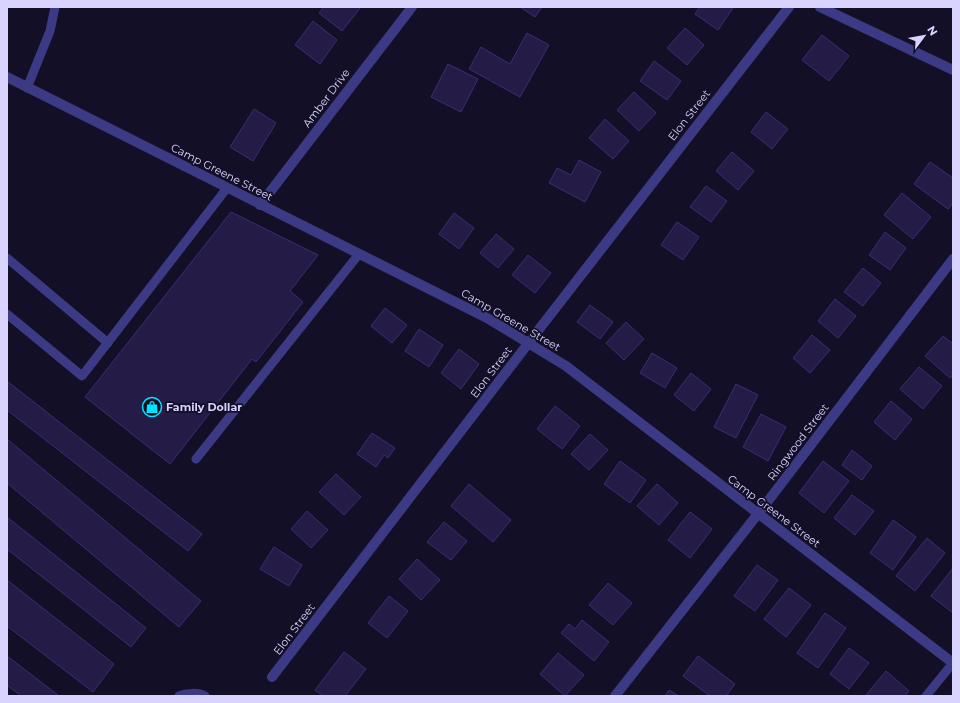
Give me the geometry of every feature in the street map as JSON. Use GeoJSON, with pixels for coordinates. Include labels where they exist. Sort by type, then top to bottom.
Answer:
{"type":"FeatureCollection","features":[{"type":"Feature","properties":{"kind":"street","name":"Amber Drive"},"geometry":{"type":"LineString","coordinates":[[260,205],[412,7]]}},
{"type":"Feature","properties":{"kind":"street","name":"Elon Street"},"geometry":{"type":"LineString","coordinates":[[272,676],[528,342],[789,7]]}},
{"type":"Feature","properties":{"kind":"street"},"geometry":{"type":"LineString","coordinates":[[820,7],[953,70]]}},
{"type":"Feature","properties":{"kind":"street","name":"Camp Greene Street"},"geometry":{"type":"LineString","coordinates":[[7,77],[487,318],[528,342],[566,366],[953,663]]}},
{"type":"Feature","properties":{"kind":"street","name":"Ringwood Street"},"geometry":{"type":"LineString","coordinates":[[616,696],[758,514],[953,259]]}},
{"type":"Feature","properties":{"kind":"lane"},"geometry":{"type":"LineString","coordinates":[[27,88],[50,31],[55,7]]}},
{"type":"Feature","properties":{"kind":"lane"},"geometry":{"type":"LineString","coordinates":[[7,314],[82,376],[228,188]]}},
{"type":"Feature","properties":{"kind":"lane"},"geometry":{"type":"LineString","coordinates":[[196,459],[359,254]]}},
{"type":"Feature","properties":{"kind":"lane"},"geometry":{"type":"LineString","coordinates":[[7,258],[108,343]]}},
{"type":"Feature","properties":{"kind":"lane"},"geometry":{"type":"LineString","coordinates":[[926,696],[953,663]]}},
{"type":"Feature","properties":{"kind":"lane"},"geometry":{"type":"LineString","coordinates":[[179,696],[182,694],[201,694],[205,696]]}},
{"type":"Feature","properties":{"kind":"building"},"geometry":{"type":"Polygon","coordinates":[[[324,7],[361,7],[342,31],[319,13],[324,7]]]}},
{"type":"Feature","properties":{"kind":"building"},"geometry":{"type":"Polygon","coordinates":[[[520,7],[542,7],[535,17],[520,7]]]}},
{"type":"Feature","properties":{"kind":"building"},"geometry":{"type":"Polygon","coordinates":[[[700,7],[733,8],[718,30],[695,14],[700,7]]]}},
{"type":"Feature","properties":{"kind":"building"},"geometry":{"type":"Polygon","coordinates":[[[313,21],[337,40],[320,64],[295,45],[313,21]]]}},
{"type":"Feature","properties":{"kind":"building"},"geometry":{"type":"Polygon","coordinates":[[[685,28],[704,45],[687,65],[667,48],[685,28]]]}},
{"type":"Feature","properties":{"kind":"building"},"geometry":{"type":"Polygon","coordinates":[[[527,33],[549,45],[520,97],[469,69],[481,47],[510,64],[527,33]]]}},
{"type":"Feature","properties":{"kind":"building"},"geometry":{"type":"Polygon","coordinates":[[[822,35],[849,56],[829,81],[802,60],[822,35]]]}},
{"type":"Feature","properties":{"kind":"building"},"geometry":{"type":"Polygon","coordinates":[[[654,61],[681,81],[667,100],[640,81],[654,61]]]}},
{"type":"Feature","properties":{"kind":"building"},"geometry":{"type":"Polygon","coordinates":[[[448,64],[478,79],[461,112],[431,97],[448,64]]]}},
{"type":"Feature","properties":{"kind":"building"},"geometry":{"type":"Polygon","coordinates":[[[634,92],[656,113],[639,131],[617,110],[634,92]]]}},
{"type":"Feature","properties":{"kind":"building"},"geometry":{"type":"Polygon","coordinates":[[[254,109],[276,123],[253,161],[230,147],[254,109]]]}},
{"type":"Feature","properties":{"kind":"building"},"geometry":{"type":"Polygon","coordinates":[[[766,112],[788,129],[772,149],[751,132],[766,112]]]}},
{"type":"Feature","properties":{"kind":"building"},"geometry":{"type":"Polygon","coordinates":[[[605,119],[629,141],[613,159],[589,138],[605,119]]]}},
{"type":"Feature","properties":{"kind":"building"},"geometry":{"type":"Polygon","coordinates":[[[732,152],[754,171],[738,190],[716,171],[732,152]]]}},
{"type":"Feature","properties":{"kind":"building"},"geometry":{"type":"Polygon","coordinates":[[[579,160],[601,172],[585,202],[549,183],[557,168],[571,175],[579,160]]]}},
{"type":"Feature","properties":{"kind":"building"},"geometry":{"type":"Polygon","coordinates":[[[930,162],[953,178],[953,203],[948,209],[914,184],[930,162]]]}},
{"type":"Feature","properties":{"kind":"building"},"geometry":{"type":"Polygon","coordinates":[[[706,186],[727,201],[711,222],[690,207],[706,186]]]}},
{"type":"Feature","properties":{"kind":"building"},"geometry":{"type":"Polygon","coordinates":[[[902,193],[931,217],[913,239],[884,215],[902,193]]]}},
{"type":"Feature","properties":{"kind":"building"},"geometry":{"type":"Polygon","coordinates":[[[231,212],[318,255],[290,291],[303,302],[256,362],[252,359],[170,464],[85,397],[231,212]]]}},
{"type":"Feature","properties":{"kind":"building"},"geometry":{"type":"Polygon","coordinates":[[[454,213],[474,228],[459,249],[439,234],[454,213]]]}},
{"type":"Feature","properties":{"kind":"building"},"geometry":{"type":"Polygon","coordinates":[[[677,222],[699,237],[683,260],[661,245],[677,222]]]}},
{"type":"Feature","properties":{"kind":"building"},"geometry":{"type":"Polygon","coordinates":[[[885,232],[906,248],[890,270],[869,255],[885,232]]]}},
{"type":"Feature","properties":{"kind":"building"},"geometry":{"type":"Polygon","coordinates":[[[496,234],[514,249],[498,268],[480,253],[496,234]]]}},
{"type":"Feature","properties":{"kind":"building"},"geometry":{"type":"Polygon","coordinates":[[[528,255],[551,273],[535,293],[512,275],[528,255]]]}},
{"type":"Feature","properties":{"kind":"building"},"geometry":{"type":"Polygon","coordinates":[[[863,268],[881,283],[863,306],[844,292],[863,268]]]}},
{"type":"Feature","properties":{"kind":"building"},"geometry":{"type":"Polygon","coordinates":[[[835,299],[856,316],[838,338],[818,321],[835,299]]]}},
{"type":"Feature","properties":{"kind":"building"},"geometry":{"type":"Polygon","coordinates":[[[590,305],[613,322],[600,339],[577,322],[590,305]]]}},
{"type":"Feature","properties":{"kind":"building"},"geometry":{"type":"Polygon","coordinates":[[[385,308],[407,325],[392,343],[371,326],[385,308]]]}},
{"type":"Feature","properties":{"kind":"building"},"geometry":{"type":"Polygon","coordinates":[[[626,322],[644,339],[624,360],[606,343],[626,322]]]}},
{"type":"Feature","properties":{"kind":"building"},"geometry":{"type":"Polygon","coordinates":[[[419,329],[443,345],[429,367],[405,351],[419,329]]]}},
{"type":"Feature","properties":{"kind":"building"},"geometry":{"type":"Polygon","coordinates":[[[812,335],[830,350],[810,373],[793,358],[812,335]]]}},
{"type":"Feature","properties":{"kind":"building"},"geometry":{"type":"Polygon","coordinates":[[[943,336],[953,344],[953,375],[950,378],[925,356],[943,336]]]}},
{"type":"Feature","properties":{"kind":"building"},"geometry":{"type":"Polygon","coordinates":[[[459,349],[479,364],[461,389],[441,373],[459,349]]]}},
{"type":"Feature","properties":{"kind":"building"},"geometry":{"type":"Polygon","coordinates":[[[652,353],[677,368],[665,388],[640,373],[652,353]]]}},
{"type":"Feature","properties":{"kind":"building"},"geometry":{"type":"Polygon","coordinates":[[[919,367],[942,386],[923,409],[900,389],[919,367]]]}},
{"type":"Feature","properties":{"kind":"building"},"geometry":{"type":"Polygon","coordinates":[[[691,373],[711,389],[694,411],[674,395],[691,373]]]}},
{"type":"Feature","properties":{"kind":"building"},"geometry":{"type":"Polygon","coordinates":[[[7,381],[202,534],[188,551],[7,410],[7,381]]]}},
{"type":"Feature","properties":{"kind":"building"},"geometry":{"type":"Polygon","coordinates":[[[736,384],[758,395],[736,438],[714,427],[736,384]]]}},
{"type":"Feature","properties":{"kind":"building"},"geometry":{"type":"Polygon","coordinates":[[[891,401],[912,419],[895,440],[874,422],[891,401]]]}},
{"type":"Feature","properties":{"kind":"building"},"geometry":{"type":"Polygon","coordinates":[[[555,406],[580,426],[562,449],[537,429],[555,406]]]}},
{"type":"Feature","properties":{"kind":"building"},"geometry":{"type":"Polygon","coordinates":[[[761,414],[786,427],[768,461],[743,447],[761,414]]]}},
{"type":"Feature","properties":{"kind":"building"},"geometry":{"type":"Polygon","coordinates":[[[372,433],[395,448],[388,458],[384,455],[376,467],[357,454],[372,433]]]}},
{"type":"Feature","properties":{"kind":"building"},"geometry":{"type":"Polygon","coordinates":[[[590,434],[608,450],[589,470],[571,454],[590,434]]]}},
{"type":"Feature","properties":{"kind":"building"},"geometry":{"type":"Polygon","coordinates":[[[7,439],[201,601],[179,627],[7,483],[7,439]]]}},
{"type":"Feature","properties":{"kind":"building"},"geometry":{"type":"Polygon","coordinates":[[[852,450],[872,466],[862,480],[842,465],[852,450]]]}},
{"type":"Feature","properties":{"kind":"building"},"geometry":{"type":"Polygon","coordinates":[[[620,461],[646,480],[630,503],[604,484],[620,461]]]}},
{"type":"Feature","properties":{"kind":"building"},"geometry":{"type":"Polygon","coordinates":[[[823,461],[849,481],[824,513],[799,493],[823,461]]]}},
{"type":"Feature","properties":{"kind":"building"},"geometry":{"type":"Polygon","coordinates":[[[336,474],[361,497],[344,515],[319,492],[336,474]]]}},
{"type":"Feature","properties":{"kind":"building"},"geometry":{"type":"Polygon","coordinates":[[[469,484],[511,520],[493,542],[451,506],[469,484]]]}},
{"type":"Feature","properties":{"kind":"building"},"geometry":{"type":"Polygon","coordinates":[[[657,484],[678,503],[659,525],[637,506],[657,484]]]}},
{"type":"Feature","properties":{"kind":"building"},"geometry":{"type":"Polygon","coordinates":[[[852,495],[874,511],[855,535],[834,518],[852,495]]]}},
{"type":"Feature","properties":{"kind":"building"},"geometry":{"type":"Polygon","coordinates":[[[307,511],[328,530],[311,548],[291,529],[307,511]]]}},
{"type":"Feature","properties":{"kind":"building"},"geometry":{"type":"Polygon","coordinates":[[[690,512],[712,529],[690,558],[668,540],[690,512]]]}},
{"type":"Feature","properties":{"kind":"building"},"geometry":{"type":"Polygon","coordinates":[[[7,517],[146,628],[131,647],[7,549],[7,517]]]}},
{"type":"Feature","properties":{"kind":"building"},"geometry":{"type":"Polygon","coordinates":[[[893,520],[916,537],[893,570],[870,553],[893,520]]]}},
{"type":"Feature","properties":{"kind":"building"},"geometry":{"type":"Polygon","coordinates":[[[444,522],[467,541],[451,560],[427,542],[444,522]]]}},
{"type":"Feature","properties":{"kind":"building"},"geometry":{"type":"Polygon","coordinates":[[[927,538],[945,553],[915,591],[896,576],[927,538]]]}},
{"type":"Feature","properties":{"kind":"building"},"geometry":{"type":"Polygon","coordinates":[[[274,547],[302,565],[289,586],[260,569],[274,547]]]}},
{"type":"Feature","properties":{"kind":"building"},"geometry":{"type":"Polygon","coordinates":[[[417,559],[440,580],[421,600],[399,579],[417,559]]]}},
{"type":"Feature","properties":{"kind":"building"},"geometry":{"type":"Polygon","coordinates":[[[757,565],[778,580],[755,611],[734,596],[757,565]]]}},
{"type":"Feature","properties":{"kind":"building"},"geometry":{"type":"Polygon","coordinates":[[[953,568],[953,613],[931,596],[953,568]]]}},
{"type":"Feature","properties":{"kind":"building"},"geometry":{"type":"Polygon","coordinates":[[[7,580],[114,664],[93,692],[7,626],[7,580]]]}},
{"type":"Feature","properties":{"kind":"building"},"geometry":{"type":"Polygon","coordinates":[[[608,583],[632,603],[613,625],[589,605],[608,583]]]}},
{"type":"Feature","properties":{"kind":"building"},"geometry":{"type":"Polygon","coordinates":[[[789,588],[811,605],[786,637],[764,619],[789,588]]]}},
{"type":"Feature","properties":{"kind":"building"},"geometry":{"type":"Polygon","coordinates":[[[389,596],[408,611],[387,638],[368,623],[389,596]]]}},
{"type":"Feature","properties":{"kind":"building"},"geometry":{"type":"Polygon","coordinates":[[[825,613],[846,628],[818,668],[797,653],[825,613]]]}},
{"type":"Feature","properties":{"kind":"building"},"geometry":{"type":"Polygon","coordinates":[[[582,620],[609,642],[594,661],[561,633],[569,624],[575,629],[582,620]]]}},
{"type":"Feature","properties":{"kind":"building"},"geometry":{"type":"Polygon","coordinates":[[[849,648],[869,663],[849,689],[830,674],[849,648]]]}},
{"type":"Feature","properties":{"kind":"building"},"geometry":{"type":"Polygon","coordinates":[[[344,652],[366,669],[345,696],[323,696],[315,690],[344,652]]]}},
{"type":"Feature","properties":{"kind":"building"},"geometry":{"type":"Polygon","coordinates":[[[558,653],[584,675],[565,696],[540,674],[558,653]]]}},
{"type":"Feature","properties":{"kind":"building"},"geometry":{"type":"Polygon","coordinates":[[[7,656],[58,695],[21,696],[7,685],[7,656]]]}},
{"type":"Feature","properties":{"kind":"building"},"geometry":{"type":"Polygon","coordinates":[[[698,656],[735,684],[726,696],[710,696],[683,676],[698,656]]]}},
{"type":"Feature","properties":{"kind":"building"},"geometry":{"type":"Polygon","coordinates":[[[886,671],[909,691],[905,696],[865,696],[886,671]]]}},
{"type":"Feature","properties":{"kind":"building"},"geometry":{"type":"Polygon","coordinates":[[[669,690],[679,696],[665,696],[669,690]]]}},
{"type":"Feature","properties":{"kind":"place","name":"Family Dollar"},"geometry":{"type":"Point","coordinates":[152,407]}}]}
